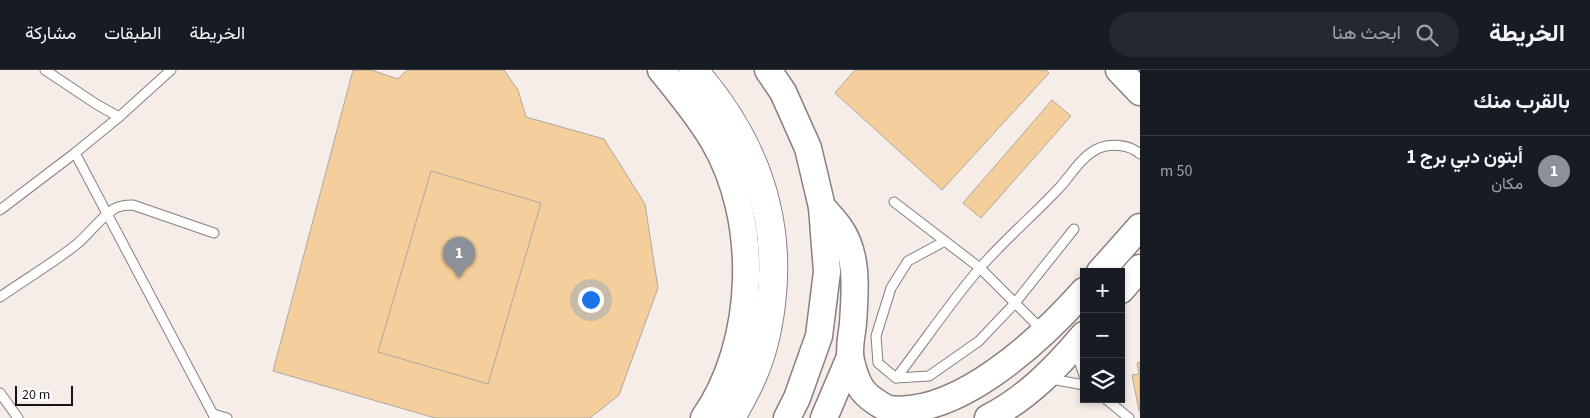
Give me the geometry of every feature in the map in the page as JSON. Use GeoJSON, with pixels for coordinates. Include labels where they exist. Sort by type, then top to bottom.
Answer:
{"type":"FeatureCollection","features":[{"type":"Feature","properties":{"kind":"main road"},"geometry":{"type":"LineString","coordinates":[[694,70],[708,86],[739,133],[760,179],[771,228],[774,278],[768,328],[753,376],[731,418]]}},
{"type":"Feature","properties":{"kind":"street"},"geometry":{"type":"LineString","coordinates":[[661,70],[686,100],[713,141],[732,184],[743,229],[747,276],[742,322],[730,367],[710,410],[704,418]]}},
{"type":"Feature","properties":{"kind":"street"},"geometry":{"type":"LineString","coordinates":[[768,70],[783,92],[808,148],[822,207],[827,272],[818,336],[797,398],[787,418]]}},
{"type":"Feature","properties":{"kind":"street"},"geometry":{"type":"LineString","coordinates":[[1119,70],[1140,92]]}},
{"type":"Feature","properties":{"kind":"street"},"geometry":{"type":"LineString","coordinates":[[822,207],[840,228],[850,251],[854,275],[850,358],[856,382],[872,401],[894,412],[918,418],[942,415],[964,404],[992,385],[1024,359],[1080,296]]}},
{"type":"Feature","properties":{"kind":"street"},"geometry":{"type":"LineString","coordinates":[[1104,268],[1140,227]]}},
{"type":"Feature","properties":{"kind":"street"},"geometry":{"type":"LineString","coordinates":[[1125,285],[1140,268]]}},
{"type":"Feature","properties":{"kind":"street"},"geometry":{"type":"LineString","coordinates":[[988,418],[1028,394],[1079,340]]}},
{"type":"Feature","properties":{"kind":"street"},"geometry":{"type":"LineString","coordinates":[[824,418],[850,358]]}},
{"type":"Feature","properties":{"kind":"lane"},"geometry":{"type":"LineString","coordinates":[[45,70],[80,94],[120,117]]}},
{"type":"Feature","properties":{"kind":"lane"},"geometry":{"type":"LineString","coordinates":[[0,210],[120,117],[171,70]]}},
{"type":"Feature","properties":{"kind":"lane"},"geometry":{"type":"LineString","coordinates":[[896,378],[980,268],[1060,187],[1085,158],[1096,149],[1110,145],[1124,146],[1140,154]]}},
{"type":"Feature","properties":{"kind":"lane"},"geometry":{"type":"LineString","coordinates":[[75,153],[214,416],[227,418]]}},
{"type":"Feature","properties":{"kind":"lane"},"geometry":{"type":"LineString","coordinates":[[894,202],[980,268],[1046,334]]}},
{"type":"Feature","properties":{"kind":"lane"},"geometry":{"type":"LineString","coordinates":[[0,297],[77,244],[107,214],[115,208],[124,205],[133,205],[214,233]]}},
{"type":"Feature","properties":{"kind":"lane"},"geometry":{"type":"LineString","coordinates":[[945,241],[908,261],[890,288],[876,336],[878,363],[896,378],[928,376],[979,341],[1015,303],[1074,229]]}},
{"type":"Feature","properties":{"kind":"lane"},"geometry":{"type":"LineString","coordinates":[[1079,340],[1078,360],[1080,365]]}},
{"type":"Feature","properties":{"kind":"lane"},"geometry":{"type":"LineString","coordinates":[[1044,378],[1060,379],[1080,384]]}},
{"type":"Feature","properties":{"kind":"lane"},"geometry":{"type":"LineString","coordinates":[[0,393],[18,418]]}},
{"type":"Feature","properties":{"kind":"lane"},"geometry":{"type":"LineString","coordinates":[[1111,403],[1128,418]]}},
{"type":"Feature","properties":{"kind":"building"},"geometry":{"type":"Polygon","coordinates":[[[353,70],[371,70],[398,79],[407,70],[504,70],[518,90],[526,117],[604,139],[645,204],[658,288],[619,395],[590,418],[435,418],[273,371],[353,70]]]}},
{"type":"Feature","properties":{"kind":"building"},"geometry":{"type":"Polygon","coordinates":[[[855,70],[1046,70],[1049,73],[942,190],[835,93],[855,70]]]}},
{"type":"Feature","properties":{"kind":"building"},"geometry":{"type":"Polygon","coordinates":[[[1052,100],[1071,116],[981,218],[963,203],[1052,100]]]}},
{"type":"Feature","properties":{"kind":"building"},"geometry":{"type":"Polygon","coordinates":[[[431,171],[541,203],[488,384],[378,352],[431,171]]]}},
{"type":"Feature","properties":{"kind":"building"},"geometry":{"type":"Polygon","coordinates":[[[1140,362],[1139,411],[1132,375],[1139,374],[1137,363],[1140,362]]]}},
{"type":"Feature","properties":{"kind":"place","name":"أبتون دبي برج 1"},"geometry":{"type":"Point","coordinates":[459,278]}}]}
